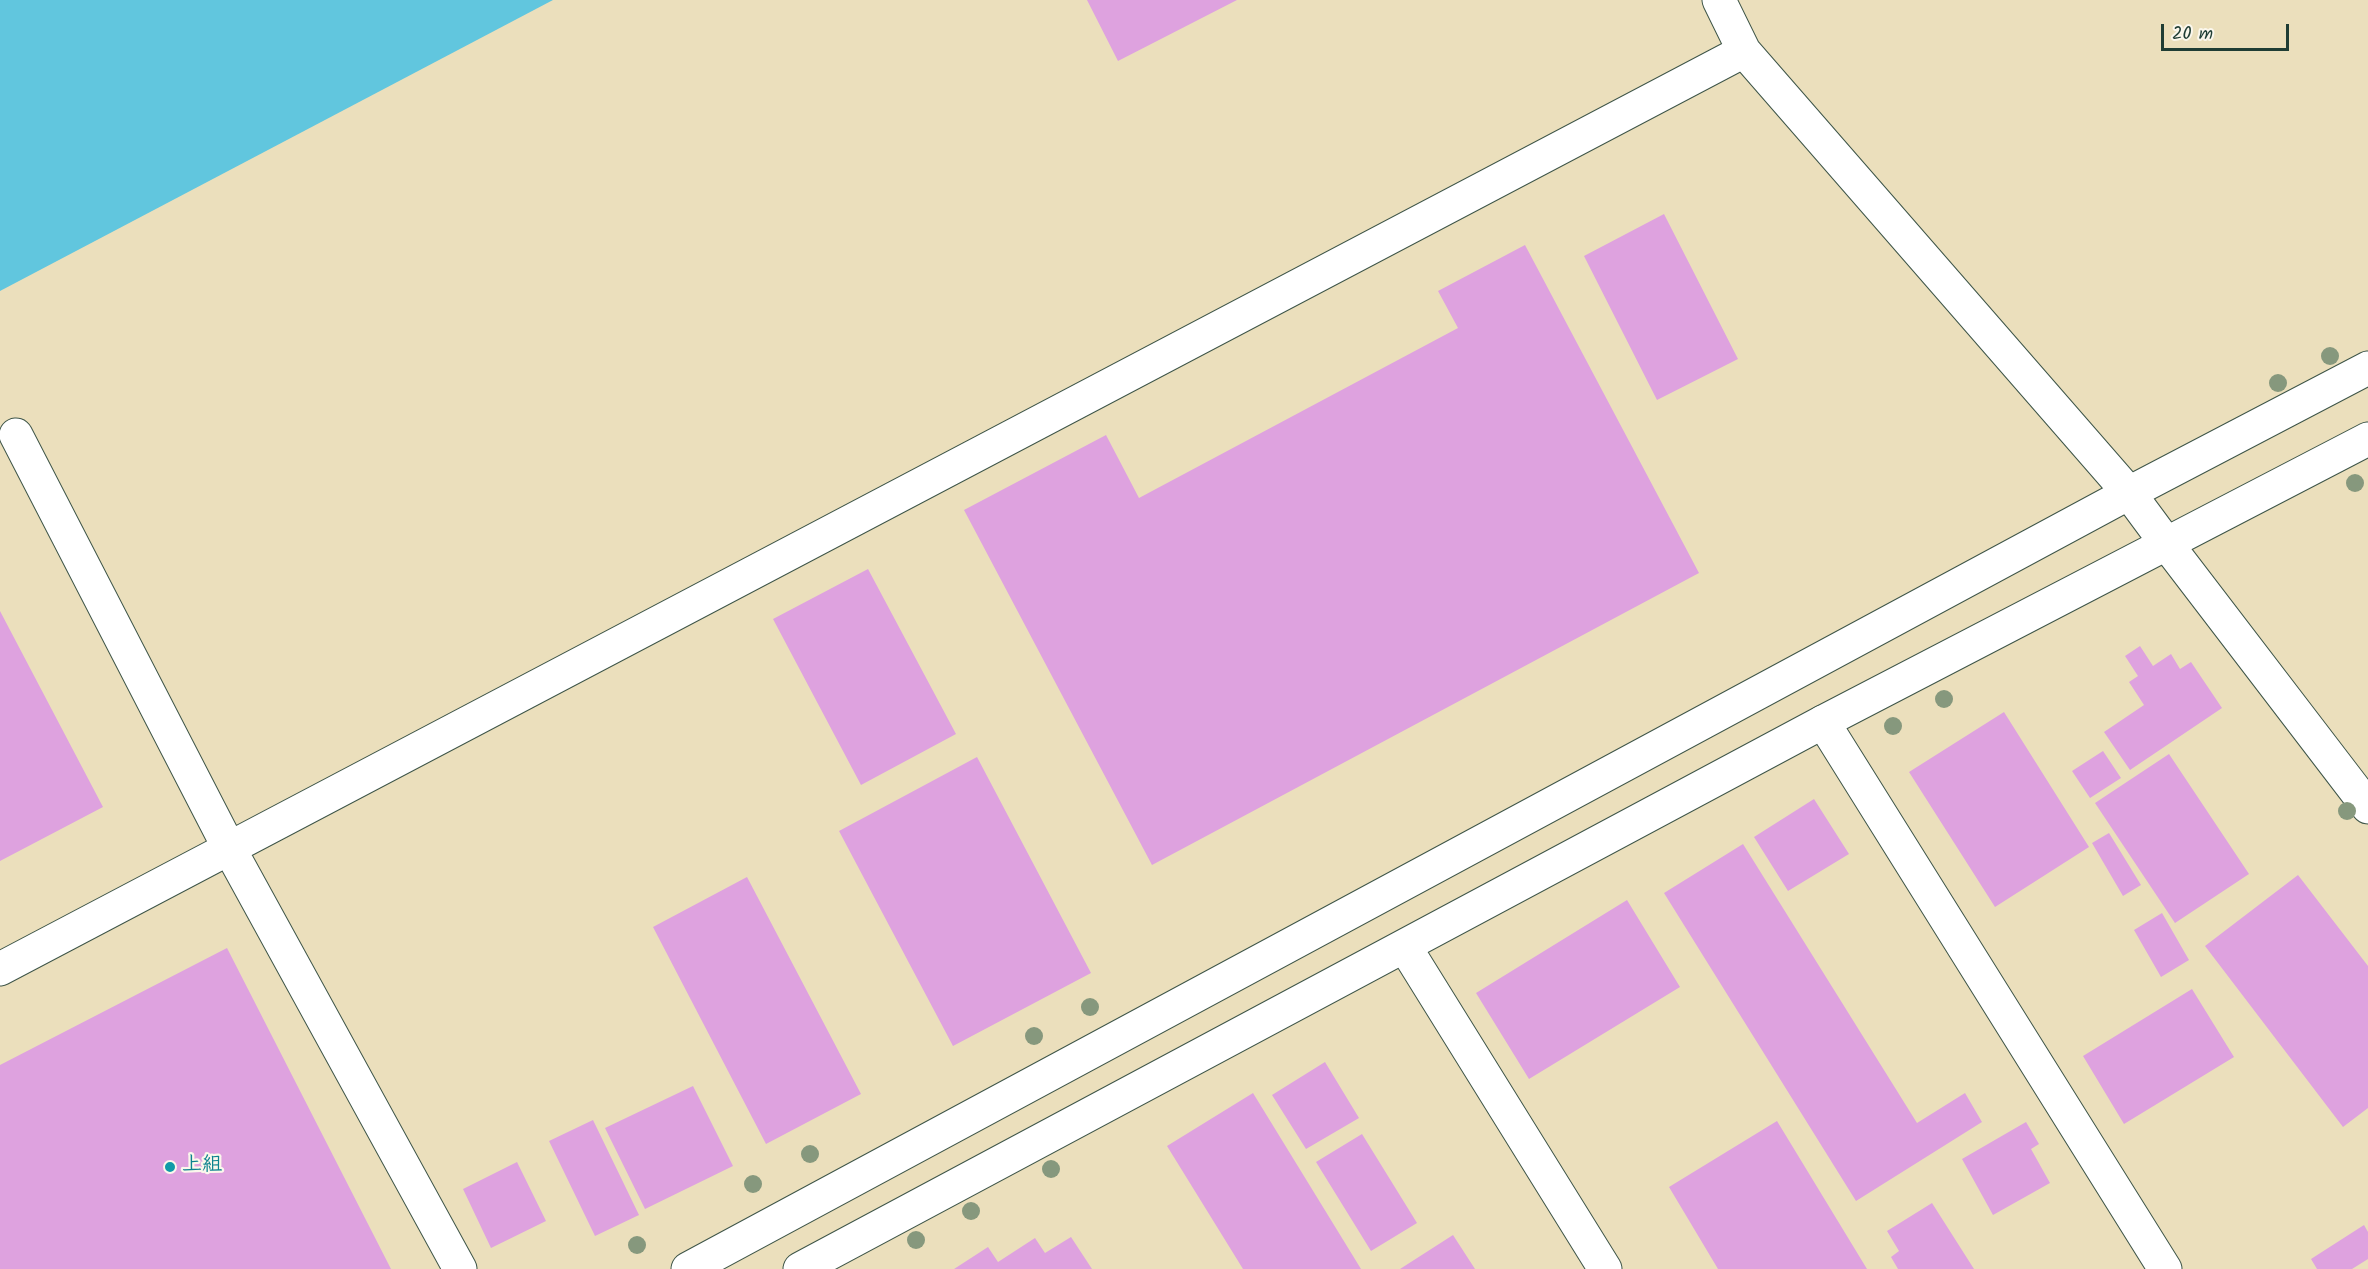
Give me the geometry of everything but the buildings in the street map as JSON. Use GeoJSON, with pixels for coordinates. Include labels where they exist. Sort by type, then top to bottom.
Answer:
{"type":"FeatureCollection","features":[{"type":"Feature","properties":{"kind":"street"},"geometry":{"type":"LineString","coordinates":[[1719,0],[1744,51],[2129,493],[2368,807]]}},
{"type":"Feature","properties":{"kind":"street"},"geometry":{"type":"LineString","coordinates":[[0,969],[1744,51]]}},
{"type":"Feature","properties":{"kind":"street"},"geometry":{"type":"LineString","coordinates":[[688,1269],[2129,493],[2368,368]]}},
{"type":"Feature","properties":{"kind":"street"},"geometry":{"type":"LineString","coordinates":[[16,435],[229,848],[460,1269]]}},
{"type":"Feature","properties":{"kind":"street"},"geometry":{"type":"LineString","coordinates":[[800,1269],[1823,722],[2368,439]]}},
{"type":"Feature","properties":{"kind":"street"},"geometry":{"type":"LineString","coordinates":[[1823,722],[2164,1269]]}},
{"type":"Feature","properties":{"kind":"street"},"geometry":{"type":"LineString","coordinates":[[1405,947],[1605,1269]]}},
{"type":"Feature","properties":{"kind":"water"},"geometry":{"type":"Polygon","coordinates":[[[0,0],[553,0],[0,291],[0,0]]]}},
{"type":"Feature","properties":{"kind":"place","name":"上組"},"geometry":{"type":"Point","coordinates":[170,1167]}}]}
